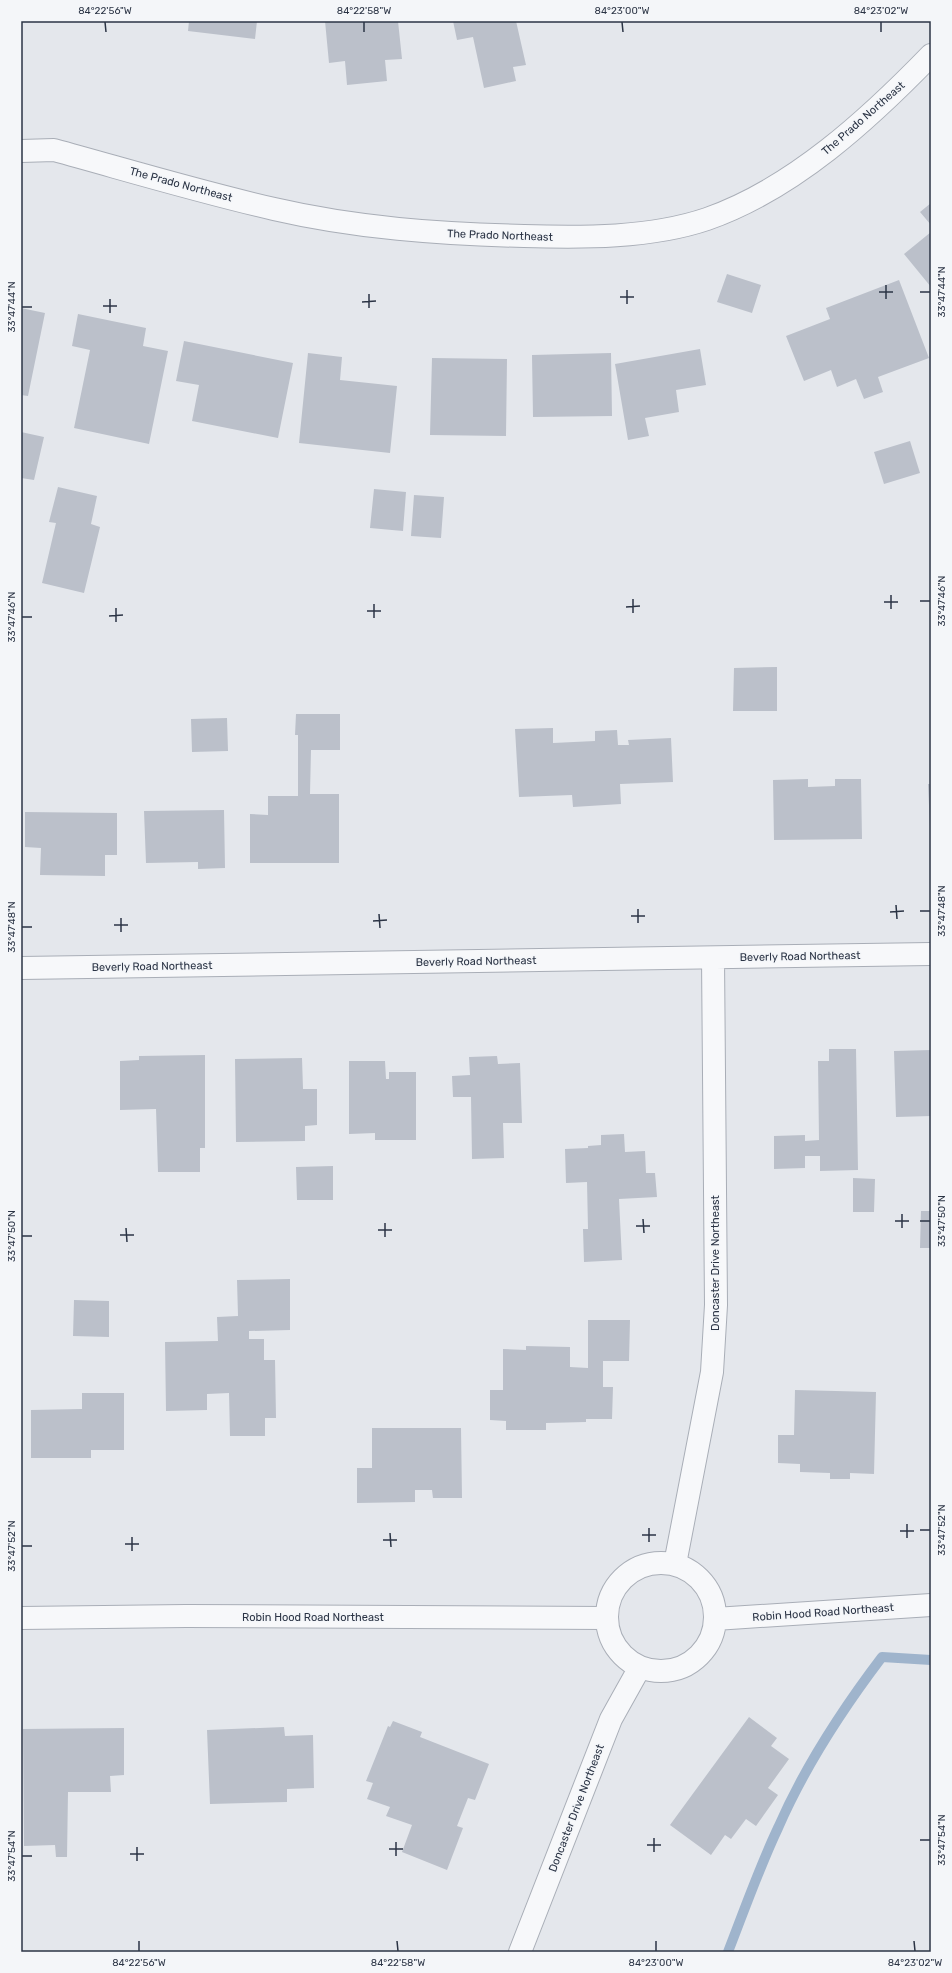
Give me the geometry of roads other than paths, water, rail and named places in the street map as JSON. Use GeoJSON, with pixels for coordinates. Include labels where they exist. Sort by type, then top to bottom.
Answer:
{"type":"FeatureCollection","features":[{"type":"Feature","properties":{"kind":"street","name":"The Prado Northeast"},"geometry":{"type":"LineString","coordinates":[[21,151],[54,150],[275,210],[369,226],[447,234],[554,237],[647,233],[707,219],[759,195],[828,151],[894,94],[931,55]]}},
{"type":"Feature","properties":{"kind":"street"},"geometry":{"type":"LineString","coordinates":[[21,140],[54,150]]}},
{"type":"Feature","properties":{"kind":"street","name":"Beverly Road Northeast"},"geometry":{"type":"LineString","coordinates":[[21,968],[931,954]]}},
{"type":"Feature","properties":{"kind":"street","name":"Doncaster Drive Northeast"},"geometry":{"type":"LineString","coordinates":[[675,1564],[712,1372],[716,1304],[713,958]]}},
{"type":"Feature","properties":{"kind":"street"},"geometry":{"type":"LineString","coordinates":[[660,1562],[675,1564],[696,1576],[704,1584],[711,1595],[715,1619],[712,1634],[706,1647],[690,1662],[670,1670],[655,1671],[640,1667],[627,1659],[616,1647],[609,1634],[606,1618],[608,1604],[613,1590],[622,1579],[633,1570],[646,1564],[660,1562]]}},
{"type":"Feature","properties":{"kind":"street","name":"Robin Hood Road Northeast"},"geometry":{"type":"LineString","coordinates":[[715,1619],[931,1605]]}},
{"type":"Feature","properties":{"kind":"street","name":"Robin Hood Road Northeast"},"geometry":{"type":"LineString","coordinates":[[21,1618],[186,1616],[606,1618]]}},
{"type":"Feature","properties":{"kind":"street","name":"Doncaster Drive Northeast"},"geometry":{"type":"LineString","coordinates":[[520,1952],[611,1719],[640,1667]]}},
{"type":"Feature","properties":{"kind":"waterway"},"geometry":{"type":"LineString","coordinates":[[728,1952],[764,1858],[800,1783],[838,1718],[882,1657],[931,1660]]}}]}
